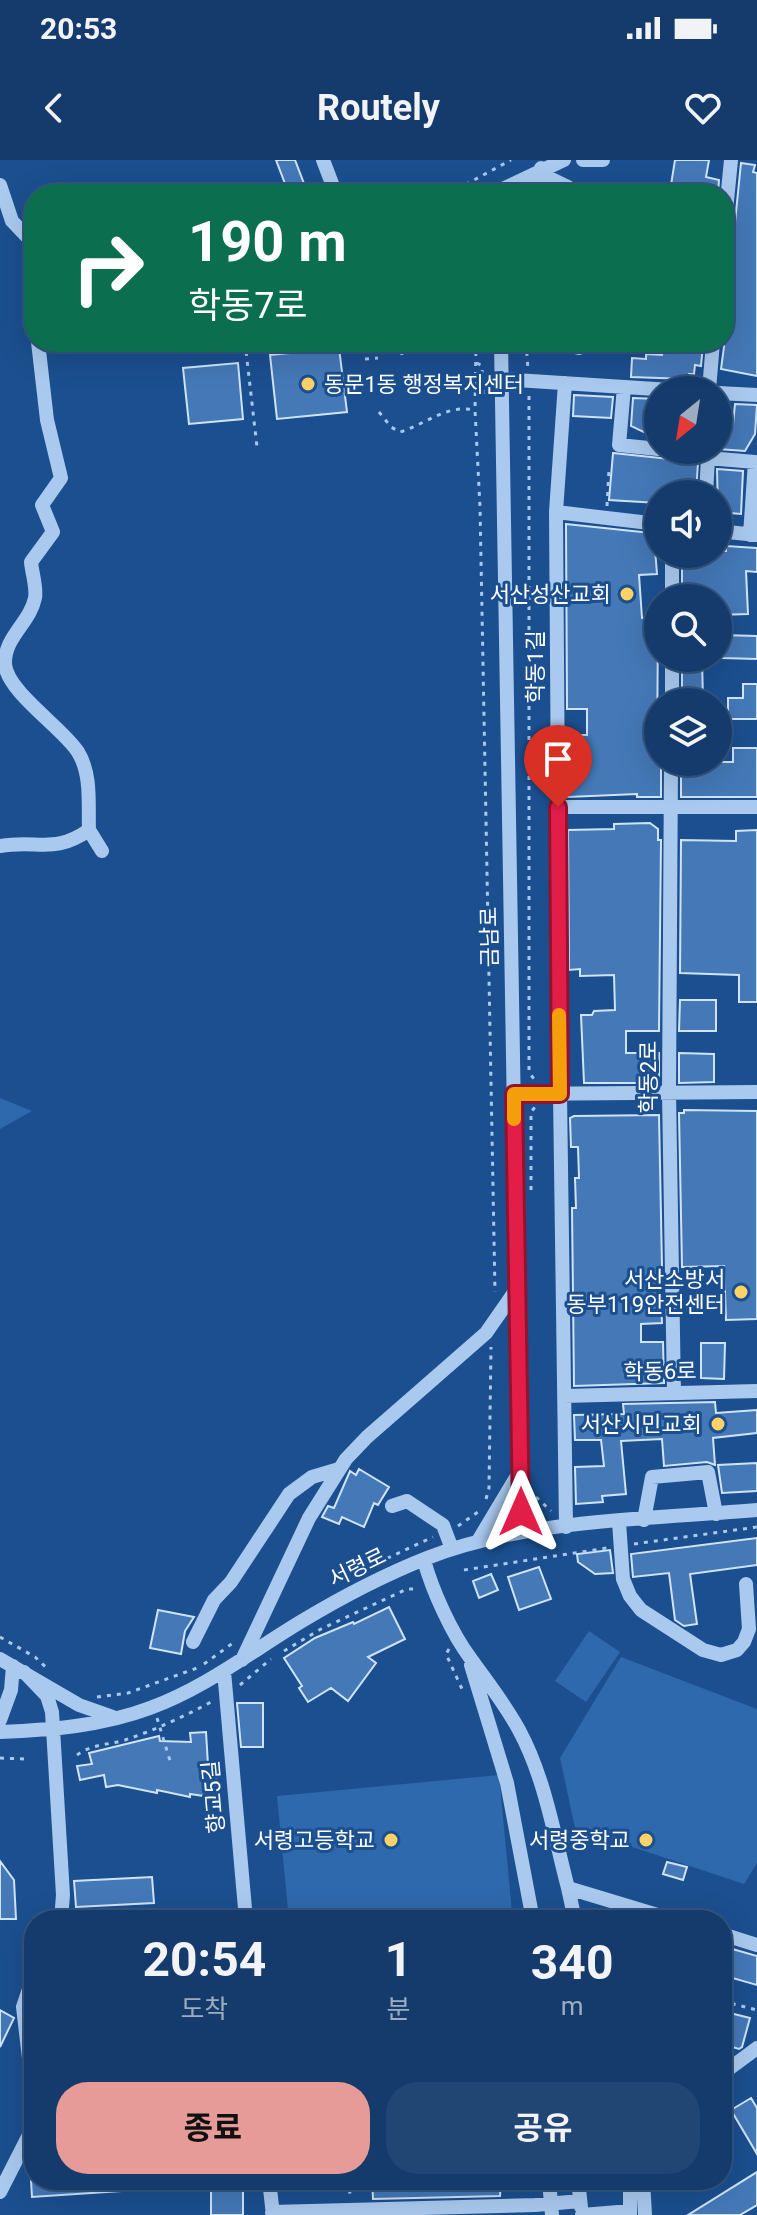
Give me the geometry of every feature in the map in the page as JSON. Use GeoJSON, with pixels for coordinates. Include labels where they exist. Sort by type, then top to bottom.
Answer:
{"type":"FeatureCollection","features":[{"type":"Feature","properties":{"kind":"street"},"geometry":{"type":"LineString","coordinates":[[323,160],[332,184]]}},
{"type":"Feature","properties":{"kind":"street"},"geometry":{"type":"LineString","coordinates":[[510,184],[541,166],[564,160]]}},
{"type":"Feature","properties":{"kind":"street"},"geometry":{"type":"LineString","coordinates":[[583,160],[603,160]]}},
{"type":"Feature","properties":{"kind":"street"},"geometry":{"type":"LineString","coordinates":[[729,184],[731,160]]}},
{"type":"Feature","properties":{"kind":"street"},"geometry":{"type":"LineString","coordinates":[[541,166],[564,184]]}},
{"type":"Feature","properties":{"kind":"street"},"geometry":{"type":"LineString","coordinates":[[0,185],[6,223],[24,236]]}},
{"type":"Feature","properties":{"kind":"street"},"geometry":{"type":"LineString","coordinates":[[39,352],[47,420],[61,478],[42,505],[53,532],[31,562],[35,597],[26,618],[5,639],[5,665],[12,682],[78,751],[87,773],[89,830],[102,851]]}},
{"type":"Feature","properties":{"kind":"street","name":"금남로"},"geometry":{"type":"LineString","coordinates":[[501,352],[521,1532]]}},
{"type":"Feature","properties":{"kind":"street"},"geometry":{"type":"LineString","coordinates":[[710,376],[712,352]]}},
{"type":"Feature","properties":{"kind":"street"},"geometry":{"type":"LineString","coordinates":[[502,379],[644,388]]}},
{"type":"Feature","properties":{"kind":"street","name":"학동1길"},"geometry":{"type":"LineString","coordinates":[[565,383],[556,512],[566,1527]]}},
{"type":"Feature","properties":{"kind":"street"},"geometry":{"type":"LineString","coordinates":[[624,387],[619,445],[644,448]]}},
{"type":"Feature","properties":{"kind":"street"},"geometry":{"type":"LineString","coordinates":[[732,394],[757,395]]}},
{"type":"Feature","properties":{"kind":"street"},"geometry":{"type":"LineString","coordinates":[[707,480],[708,458],[755,462],[753,535],[732,533]]}},
{"type":"Feature","properties":{"kind":"street"},"geometry":{"type":"LineString","coordinates":[[556,512],[644,522]]}},
{"type":"Feature","properties":{"kind":"street","name":"학동2로"},"geometry":{"type":"LineString","coordinates":[[671,776],[669,1093],[674,1393]]}},
{"type":"Feature","properties":{"kind":"street"},"geometry":{"type":"LineString","coordinates":[[558,807],[757,807]]}},
{"type":"Feature","properties":{"kind":"street"},"geometry":{"type":"LineString","coordinates":[[0,846],[18,843],[47,847],[74,841],[89,830]]}},
{"type":"Feature","properties":{"kind":"street"},"geometry":{"type":"LineString","coordinates":[[514,1094],[757,1092]]}},
{"type":"Feature","properties":{"kind":"street"},"geometry":{"type":"LineString","coordinates":[[242,1660],[309,1518],[339,1469],[367,1437],[486,1333],[518,1286]]}},
{"type":"Feature","properties":{"kind":"street","name":"학동6로"},"geometry":{"type":"LineString","coordinates":[[564,1396],[757,1391]]}},
{"type":"Feature","properties":{"kind":"street"},"geometry":{"type":"LineString","coordinates":[[644,1520],[652,1477],[709,1466],[716,1514]]}},
{"type":"Feature","properties":{"kind":"street"},"geometry":{"type":"LineString","coordinates":[[193,1642],[214,1600],[231,1582],[289,1494],[312,1477],[339,1469]]}},
{"type":"Feature","properties":{"kind":"street"},"geometry":{"type":"LineString","coordinates":[[478,1541],[521,1470]]}},
{"type":"Feature","properties":{"kind":"street"},"geometry":{"type":"LineString","coordinates":[[392,1506],[407,1501],[443,1525],[452,1549]]}},
{"type":"Feature","properties":{"kind":"street","name":"서령로"},"geometry":{"type":"LineString","coordinates":[[0,1732],[53,1729],[124,1717],[152,1707],[224,1671],[318,1612],[424,1560],[478,1541],[566,1527],[757,1510]]}},
{"type":"Feature","properties":{"kind":"street"},"geometry":{"type":"LineString","coordinates":[[619,1522],[623,1579],[630,1596],[641,1610],[703,1650],[721,1655],[737,1650],[744,1642],[749,1629],[746,1584]]}},
{"type":"Feature","properties":{"kind":"street"},"geometry":{"type":"LineString","coordinates":[[424,1560],[432,1584],[469,1657],[507,1783],[531,1910]]}},
{"type":"Feature","properties":{"kind":"street"},"geometry":{"type":"LineString","coordinates":[[469,1657],[504,1703],[533,1757],[573,1910]]}},
{"type":"Feature","properties":{"kind":"street"},"geometry":{"type":"LineString","coordinates":[[12,1666],[86,1709],[124,1717]]}},
{"type":"Feature","properties":{"kind":"street"},"geometry":{"type":"LineString","coordinates":[[0,1720],[11,1690],[12,1666]]}},
{"type":"Feature","properties":{"kind":"street"},"geometry":{"type":"LineString","coordinates":[[12,1666],[49,1700],[62,1910]]}},
{"type":"Feature","properties":{"kind":"street","name":"향교5길"},"geometry":{"type":"LineString","coordinates":[[224,1671],[245,1910]]}},
{"type":"Feature","properties":{"kind":"street"},"geometry":{"type":"LineString","coordinates":[[568,1888],[641,1910]]}},
{"type":"Feature","properties":{"kind":"street"},"geometry":{"type":"LineString","coordinates":[[732,1937],[757,1945]]}},
{"type":"Feature","properties":{"kind":"street"},"geometry":{"type":"LineString","coordinates":[[732,2058],[757,2037]]}},
{"type":"Feature","properties":{"kind":"street"},"geometry":{"type":"LineString","coordinates":[[732,2067],[757,2048]]}},
{"type":"Feature","properties":{"kind":"street"},"geometry":{"type":"LineString","coordinates":[[0,2192],[24,2146]]}},
{"type":"Feature","properties":{"kind":"street"},"geometry":{"type":"LineString","coordinates":[[270,2190],[272,2213],[552,2209],[635,2214]]}},
{"type":"Feature","properties":{"kind":"street"},"geometry":{"type":"LineString","coordinates":[[579,2190],[582,2210]]}},
{"type":"Feature","properties":{"kind":"street"},"geometry":{"type":"LineString","coordinates":[[631,2190],[635,2214]]}},
{"type":"Feature","properties":{"kind":"street"},"geometry":{"type":"LineString","coordinates":[[635,2214],[641,2190]]}},
{"type":"Feature","properties":{"kind":"path"},"geometry":{"type":"LineString","coordinates":[[467,184],[511,160]]}},
{"type":"Feature","properties":{"kind":"path"},"geometry":{"type":"LineString","coordinates":[[246,352],[257,447]]}},
{"type":"Feature","properties":{"kind":"path"},"geometry":{"type":"LineString","coordinates":[[476,352],[475,410],[480,507],[495,1296]]}},
{"type":"Feature","properties":{"kind":"path"},"geometry":{"type":"LineString","coordinates":[[527,352],[529,1072],[534,1079]]}},
{"type":"Feature","properties":{"kind":"path"},"geometry":{"type":"LineString","coordinates":[[365,359],[378,358]]}},
{"type":"Feature","properties":{"kind":"path"},"geometry":{"type":"LineString","coordinates":[[477,363],[482,366],[483,395]]}},
{"type":"Feature","properties":{"kind":"path"},"geometry":{"type":"LineString","coordinates":[[379,412],[391,427],[400,432],[462,407],[475,410]]}},
{"type":"Feature","properties":{"kind":"path"},"geometry":{"type":"LineString","coordinates":[[606,518],[609,470]]}},
{"type":"Feature","properties":{"kind":"path"},"geometry":{"type":"LineString","coordinates":[[357,1572],[475,1515],[485,1502],[489,1488],[491,1348],[497,1342]]}},
{"type":"Feature","properties":{"kind":"path"},"geometry":{"type":"LineString","coordinates":[[92,1697],[128,1693],[164,1682],[200,1667],[239,1639]]}},
{"type":"Feature","properties":{"kind":"path"},"geometry":{"type":"LineString","coordinates":[[152,1707],[171,1764]]}},
{"type":"Feature","properties":{"kind":"path"},"geometry":{"type":"LineString","coordinates":[[0,1758],[26,1759]]}},
{"type":"Feature","properties":{"kind":"path"},"geometry":{"type":"LineString","coordinates":[[732,2004],[757,2010]]}},
{"type":"Feature","properties":{"kind":"shaded area"},"geometry":{"type":"Polygon","coordinates":[[[0,1098],[32,1111],[0,1129],[0,1098]]]}},
{"type":"Feature","properties":{"kind":"shaded area"},"geometry":{"type":"Polygon","coordinates":[[[589,1631],[620,1652],[586,1702],[555,1681],[589,1631]]]}},
{"type":"Feature","properties":{"kind":"shaded area"},"geometry":{"type":"Polygon","coordinates":[[[621,1657],[757,1709],[757,1863],[744,1884],[575,1828],[560,1758],[621,1657]]]}},
{"type":"Feature","properties":{"kind":"shaded area"},"geometry":{"type":"Polygon","coordinates":[[[499,1775],[512,1910],[288,1910],[277,1796],[499,1775]]]}},
{"type":"Feature","properties":{"kind":"building"},"geometry":{"type":"Polygon","coordinates":[[[276,160],[295,160],[304,184],[285,184],[276,160]]]}},
{"type":"Feature","properties":{"kind":"building"},"geometry":{"type":"Polygon","coordinates":[[[675,160],[709,160],[706,177],[719,180],[719,184],[671,184],[675,160]]]}},
{"type":"Feature","properties":{"kind":"building"},"geometry":{"type":"Polygon","coordinates":[[[741,163],[755,165],[757,376],[721,369],[723,352],[734,352],[734,232],[741,163]]]}},
{"type":"Feature","properties":{"kind":"building","name":"동문1동 행정복지센터"},"geometry":{"type":"Polygon","coordinates":[[[340,352],[347,412],[277,419],[270,355],[340,352]]]}},
{"type":"Feature","properties":{"kind":"building"},"geometry":{"type":"Polygon","coordinates":[[[702,352],[701,366],[695,365],[694,374],[689,376],[631,377],[632,358],[646,359],[646,354],[702,352]]]}},
{"type":"Feature","properties":{"kind":"building"},"geometry":{"type":"Polygon","coordinates":[[[238,363],[243,419],[189,424],[183,368],[238,363]]]}},
{"type":"Feature","properties":{"kind":"building"},"geometry":{"type":"Polygon","coordinates":[[[574,395],[613,397],[611,418],[573,416],[574,395]]]}},
{"type":"Feature","properties":{"kind":"building"},"geometry":{"type":"Polygon","coordinates":[[[633,398],[644,398],[644,432],[631,426],[633,398]]]}},
{"type":"Feature","properties":{"kind":"building"},"geometry":{"type":"Polygon","coordinates":[[[735,404],[757,405],[755,434],[745,451],[732,450],[735,404]]]}},
{"type":"Feature","properties":{"kind":"building"},"geometry":{"type":"Polygon","coordinates":[[[613,453],[644,456],[644,464],[698,464],[697,480],[644,480],[644,502],[609,500],[613,453]]]}},
{"type":"Feature","properties":{"kind":"building"},"geometry":{"type":"Polygon","coordinates":[[[717,469],[743,471],[741,514],[732,513],[732,480],[717,480],[717,469]]]}},
{"type":"Feature","properties":{"kind":"building"},"geometry":{"type":"Polygon","coordinates":[[[566,524],[644,532],[644,568],[657,568],[657,574],[639,575],[644,618],[644,672],[658,672],[658,688],[644,688],[644,776],[661,776],[661,797],[637,797],[637,794],[568,797],[568,735],[587,735],[587,709],[567,709],[566,524]]]}},
{"type":"Feature","properties":{"kind":"building"},"geometry":{"type":"Polygon","coordinates":[[[732,546],[757,548],[757,572],[746,571],[748,614],[732,615],[732,584],[682,584],[682,568],[732,568],[732,546]]]}},
{"type":"Feature","properties":{"kind":"building"},"geometry":{"type":"Polygon","coordinates":[[[732,635],[757,636],[757,659],[732,658],[732,635]]]}},
{"type":"Feature","properties":{"kind":"building"},"geometry":{"type":"Polygon","coordinates":[[[682,672],[702,672],[703,688],[682,688],[682,672]]]}},
{"type":"Feature","properties":{"kind":"building"},"geometry":{"type":"Polygon","coordinates":[[[743,684],[757,684],[757,719],[732,719],[732,698],[743,698],[743,684]]]}},
{"type":"Feature","properties":{"kind":"building"},"geometry":{"type":"Polygon","coordinates":[[[733,748],[757,748],[757,797],[681,797],[681,776],[732,776],[733,748]]]}},
{"type":"Feature","properties":{"kind":"building"},"geometry":{"type":"Polygon","coordinates":[[[650,823],[658,829],[658,840],[661,840],[659,1031],[626,1031],[626,1053],[659,1053],[659,1080],[656,1083],[584,1083],[581,1015],[615,1010],[614,975],[580,976],[580,969],[569,970],[568,830],[614,829],[614,824],[650,823]]]}},
{"type":"Feature","properties":{"kind":"building"},"geometry":{"type":"Polygon","coordinates":[[[757,830],[757,1002],[739,1002],[739,975],[680,973],[681,840],[736,841],[736,831],[757,830]]]}},
{"type":"Feature","properties":{"kind":"building"},"geometry":{"type":"Polygon","coordinates":[[[680,1000],[716,1000],[716,1031],[679,1031],[680,1000]]]}},
{"type":"Feature","properties":{"kind":"building"},"geometry":{"type":"Polygon","coordinates":[[[679,1053],[714,1054],[714,1082],[679,1083],[679,1053]]]}},
{"type":"Feature","properties":{"kind":"building"},"geometry":{"type":"Polygon","coordinates":[[[684,1110],[757,1111],[757,1319],[726,1320],[724,1266],[682,1267],[679,1113],[684,1113],[684,1110]]]}},
{"type":"Feature","properties":{"kind":"building"},"geometry":{"type":"Polygon","coordinates":[[[659,1115],[662,1323],[641,1324],[641,1342],[663,1342],[664,1383],[574,1386],[572,1208],[576,1208],[575,1178],[579,1178],[578,1147],[571,1147],[570,1118],[659,1115]]]}},
{"type":"Feature","properties":{"kind":"building"},"geometry":{"type":"Polygon","coordinates":[[[701,1343],[725,1343],[724,1379],[701,1378],[701,1343]]]}},
{"type":"Feature","properties":{"kind":"building"},"geometry":{"type":"Polygon","coordinates":[[[715,1402],[716,1413],[757,1410],[757,1433],[713,1438],[715,1465],[707,1462],[664,1466],[662,1439],[621,1441],[626,1494],[602,1496],[603,1502],[576,1504],[575,1467],[604,1466],[601,1440],[575,1440],[574,1415],[624,1414],[623,1404],[715,1402]]]}},
{"type":"Feature","properties":{"kind":"building"},"geometry":{"type":"Polygon","coordinates":[[[757,1463],[757,1491],[722,1493],[718,1465],[757,1463]]]}},
{"type":"Feature","properties":{"kind":"building"},"geometry":{"type":"Polygon","coordinates":[[[359,1469],[389,1487],[378,1505],[374,1503],[364,1527],[342,1517],[339,1524],[322,1517],[328,1506],[334,1508],[350,1471],[356,1475],[359,1469]]]}},
{"type":"Feature","properties":{"kind":"building"},"geometry":{"type":"Polygon","coordinates":[[[757,1538],[757,1565],[690,1574],[697,1624],[684,1626],[675,1620],[669,1573],[633,1577],[631,1554],[757,1538]]]}},
{"type":"Feature","properties":{"kind":"building"},"geometry":{"type":"Polygon","coordinates":[[[610,1550],[613,1573],[595,1574],[578,1562],[577,1554],[610,1550]]]}},
{"type":"Feature","properties":{"kind":"building"},"geometry":{"type":"Polygon","coordinates":[[[539,1567],[551,1599],[519,1610],[508,1577],[539,1567]]]}},
{"type":"Feature","properties":{"kind":"building"},"geometry":{"type":"Polygon","coordinates":[[[491,1574],[498,1590],[479,1598],[473,1581],[491,1574]]]}},
{"type":"Feature","properties":{"kind":"building"},"geometry":{"type":"Polygon","coordinates":[[[389,1607],[405,1639],[368,1657],[376,1663],[348,1701],[331,1688],[308,1702],[284,1658],[315,1638],[389,1607]]]}},
{"type":"Feature","properties":{"kind":"building"},"geometry":{"type":"Polygon","coordinates":[[[158,1610],[194,1617],[185,1631],[181,1654],[150,1648],[158,1610]]]}},
{"type":"Feature","properties":{"kind":"building"},"geometry":{"type":"Polygon","coordinates":[[[237,1703],[263,1703],[263,1747],[241,1747],[237,1703]]]}},
{"type":"Feature","properties":{"kind":"building"},"geometry":{"type":"Polygon","coordinates":[[[206,1732],[208,1765],[216,1766],[217,1798],[190,1794],[190,1797],[157,1790],[157,1793],[118,1785],[106,1787],[104,1775],[80,1780],[77,1766],[92,1764],[89,1753],[159,1736],[160,1741],[191,1742],[190,1733],[206,1732]]]}},
{"type":"Feature","properties":{"kind":"building"},"geometry":{"type":"Polygon","coordinates":[[[0,1861],[14,1880],[16,1919],[0,1919],[0,1861]]]}},
{"type":"Feature","properties":{"kind":"building"},"geometry":{"type":"Polygon","coordinates":[[[667,1862],[687,1867],[683,1880],[663,1874],[667,1862]]]}},
{"type":"Feature","properties":{"kind":"building"},"geometry":{"type":"Polygon","coordinates":[[[152,1877],[154,1903],[76,1907],[74,1881],[152,1877]]]}},
{"type":"Feature","properties":{"kind":"building"},"geometry":{"type":"Polygon","coordinates":[[[732,1949],[757,1956],[757,1985],[732,1978],[732,1949]]]}},
{"type":"Feature","properties":{"kind":"building"},"geometry":{"type":"Polygon","coordinates":[[[0,2010],[14,2018],[0,2047],[0,2010]]]}},
{"type":"Feature","properties":{"kind":"building"},"geometry":{"type":"Polygon","coordinates":[[[732,2014],[750,2018],[739,2049],[732,2047],[732,2014]]]}},
{"type":"Feature","properties":{"kind":"building"},"geometry":{"type":"Polygon","coordinates":[[[751,2098],[757,2108],[757,2154],[732,2112],[751,2098]]]}},
{"type":"Feature","properties":{"kind":"building"},"geometry":{"type":"Polygon","coordinates":[[[757,2172],[757,2205],[740,2215],[688,2215],[732,2190],[757,2172]]]}},
{"type":"Feature","properties":{"kind":"building"},"geometry":{"type":"Polygon","coordinates":[[[32,2190],[136,2190],[32,2197],[32,2190]]]}},
{"type":"Feature","properties":{"kind":"building"},"geometry":{"type":"Polygon","coordinates":[[[211,2190],[243,2190],[243,2215],[211,2215],[211,2190]]]}},
{"type":"Feature","properties":{"kind":"building"},"geometry":{"type":"Polygon","coordinates":[[[373,2190],[500,2190],[500,2196],[373,2199],[373,2190]]]}},
{"type":"Feature","properties":{"kind":"slow traffic"},"geometry":{"type":"LineString","coordinates":[[514,1119],[514,1094],[560,1094],[559,1015]]}},
{"type":"Feature","properties":{"kind":"place","name":"동문1동 행정복지센터"},"geometry":{"type":"Point","coordinates":[308,384]}},
{"type":"Feature","properties":{"kind":"place","name":"서산성산교회"},"geometry":{"type":"Point","coordinates":[627,594]}},
{"type":"Feature","properties":{"kind":"place","name":"서산소방서 동부119안전센터"},"geometry":{"type":"Point","coordinates":[741,1292]}},
{"type":"Feature","properties":{"kind":"place","name":"서산시민교회"},"geometry":{"type":"Point","coordinates":[718,1424]}},
{"type":"Feature","properties":{"kind":"place","name":"서령고등학교"},"geometry":{"type":"Point","coordinates":[391,1840]}},
{"type":"Feature","properties":{"kind":"place","name":"서령중학교"},"geometry":{"type":"Point","coordinates":[646,1840]}},
{"type":"Feature","properties":{"kind":"route"},"geometry":{"type":"LineString","coordinates":[[521,1512],[514,1094],[560,1094],[558,807]]}}]}
